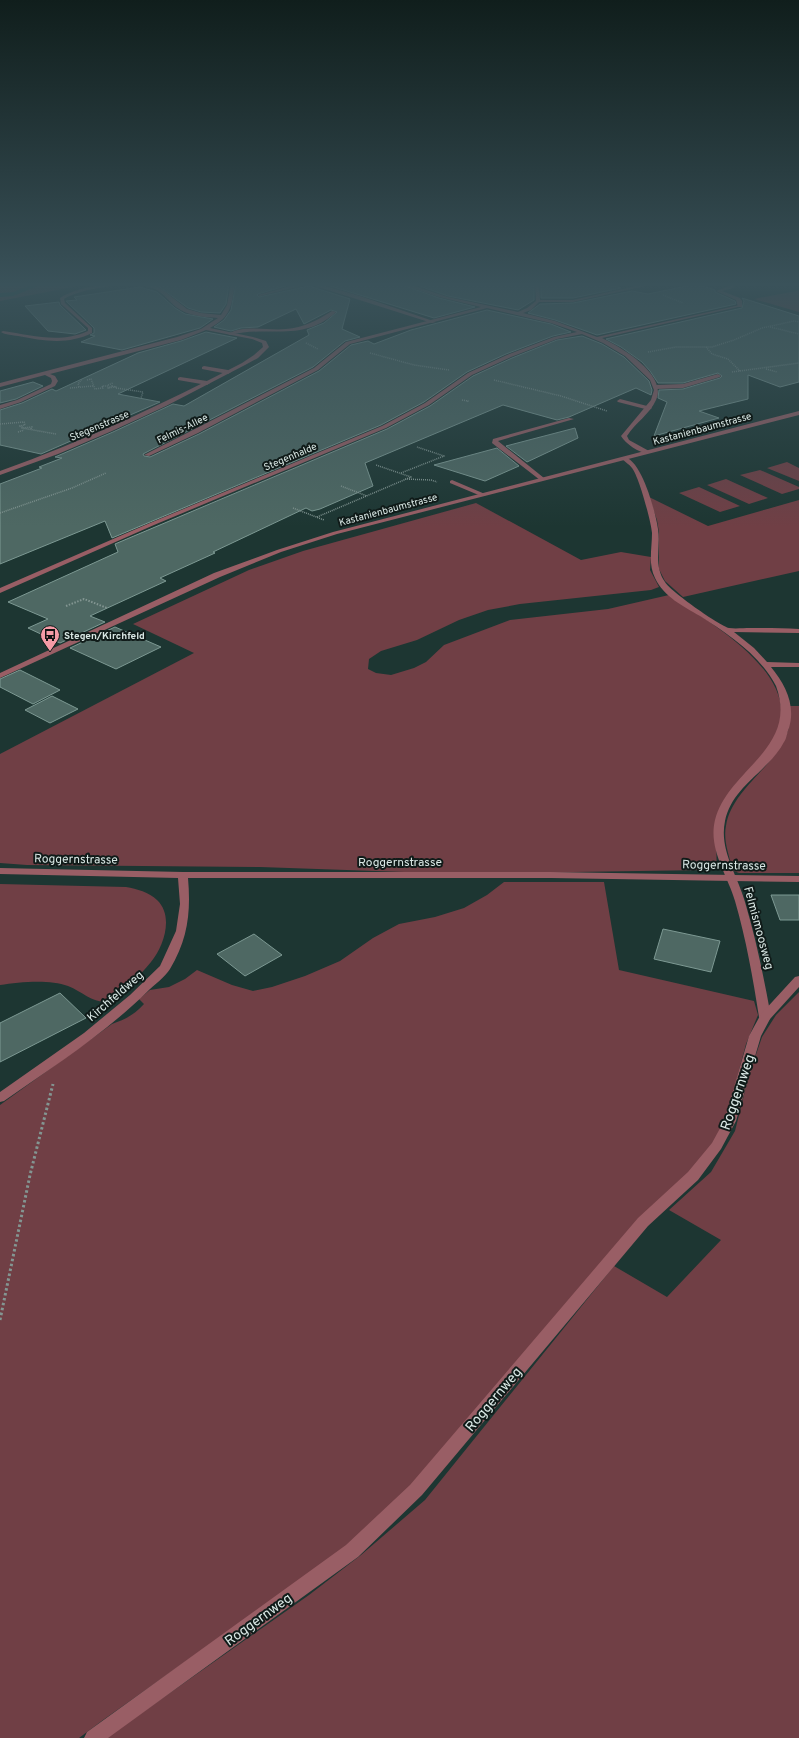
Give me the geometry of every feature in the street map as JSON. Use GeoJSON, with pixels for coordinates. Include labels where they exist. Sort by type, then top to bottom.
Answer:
{"type":"FeatureCollection","features":[{"type":"Feature","properties":{"kind":"street"},"geometry":{"type":"LineString","coordinates":[[0,385],[79,364]]}},
{"type":"Feature","properties":{"kind":"street","name":"Stegenstrasse"},"geometry":{"type":"LineString","coordinates":[[0,473],[124,425],[241,364]]}},
{"type":"Feature","properties":{"kind":"street","name":"Felmis-Allee"},"geometry":{"type":"LineString","coordinates":[[147,455],[221,420],[316,369],[322,364]]}},
{"type":"Feature","properties":{"kind":"street","name":"Stegenhalde"},"geometry":{"type":"LineString","coordinates":[[0,591],[152,524],[384,427],[423,406],[470,374],[491,364]]}},
{"type":"Feature","properties":{"kind":"street"},"geometry":{"type":"LineString","coordinates":[[640,364],[651,377],[656,387],[656,393],[649,408],[628,429],[623,438],[647,452]]}},
{"type":"Feature","properties":{"kind":"street"},"geometry":{"type":"LineString","coordinates":[[204,368],[228,372]]}},
{"type":"Feature","properties":{"kind":"street"},"geometry":{"type":"LineString","coordinates":[[0,407],[19,401],[53,385],[55,381],[53,377],[45,373]]}},
{"type":"Feature","properties":{"kind":"street"},"geometry":{"type":"LineString","coordinates":[[656,387],[683,386],[718,376]]}},
{"type":"Feature","properties":{"kind":"street"},"geometry":{"type":"LineString","coordinates":[[180,379],[207,383]]}},
{"type":"Feature","properties":{"kind":"street"},"geometry":{"type":"LineString","coordinates":[[620,401],[649,408]]}},
{"type":"Feature","properties":{"kind":"street","name":"Kastanienbaumstrasse"},"geometry":{"type":"LineString","coordinates":[[0,676],[242,564],[282,550],[335,533],[799,413]]}},
{"type":"Feature","properties":{"kind":"street"},"geometry":{"type":"LineString","coordinates":[[542,479],[495,444],[495,440],[571,419]]}},
{"type":"Feature","properties":{"kind":"street","name":"Felmismoosweg"},"geometry":{"type":"LineString","coordinates":[[624,458],[635,468],[652,516],[655,529],[654,568],[659,580],[670,593],[728,630],[766,664],[780,686],[788,710],[780,741],[765,761],[737,788],[720,819],[720,852],[739,899],[758,972],[765,1017]]}},
{"type":"Feature","properties":{"kind":"street"},"geometry":{"type":"LineString","coordinates":[[452,482],[483,495]]}},
{"type":"Feature","properties":{"kind":"street"},"geometry":{"type":"LineString","coordinates":[[728,630],[799,631]]}},
{"type":"Feature","properties":{"kind":"street"},"geometry":{"type":"LineString","coordinates":[[766,664],[799,665]]}},
{"type":"Feature","properties":{"kind":"street","name":"Roggernstrasse"},"geometry":{"type":"LineString","coordinates":[[0,871],[183,875],[551,875],[799,879]]}},
{"type":"Feature","properties":{"kind":"street","name":"Kirchfeldweg"},"geometry":{"type":"LineString","coordinates":[[0,1098],[88,1036],[134,998],[165,968],[176,948],[181,931],[184,904],[183,875]]}},
{"type":"Feature","properties":{"kind":"street","name":"Roggernweg"},"geometry":{"type":"LineString","coordinates":[[93,1738],[352,1551],[416,1490],[643,1222],[693,1176],[717,1146],[730,1122],[755,1036],[765,1017],[799,980]]}},
{"type":"Feature","properties":{"kind":"path"},"geometry":{"type":"LineString","coordinates":[[411,364],[448,369]]}},
{"type":"Feature","properties":{"kind":"path"},"geometry":{"type":"LineString","coordinates":[[733,364],[741,372]]}},
{"type":"Feature","properties":{"kind":"path"},"geometry":{"type":"LineString","coordinates":[[765,368],[777,372]]}},
{"type":"Feature","properties":{"kind":"path"},"geometry":{"type":"LineString","coordinates":[[81,380],[91,380],[95,389],[114,386],[116,388],[143,392],[140,401]]}},
{"type":"Feature","properties":{"kind":"path"},"geometry":{"type":"LineString","coordinates":[[503,382],[561,396],[610,412]]}},
{"type":"Feature","properties":{"kind":"path"},"geometry":{"type":"LineString","coordinates":[[106,391],[113,383]]}},
{"type":"Feature","properties":{"kind":"path"},"geometry":{"type":"LineString","coordinates":[[70,388],[94,386]]}},
{"type":"Feature","properties":{"kind":"path"},"geometry":{"type":"LineString","coordinates":[[0,424],[24,422],[25,425],[19,426],[24,429]]}},
{"type":"Feature","properties":{"kind":"path"},"geometry":{"type":"LineString","coordinates":[[18,432],[30,428],[36,424]]}},
{"type":"Feature","properties":{"kind":"path"},"geometry":{"type":"LineString","coordinates":[[30,428],[58,436]]}},
{"type":"Feature","properties":{"kind":"path"},"geometry":{"type":"LineString","coordinates":[[401,473],[444,456],[417,447]]}},
{"type":"Feature","properties":{"kind":"path"},"geometry":{"type":"LineString","coordinates":[[317,517],[411,477],[376,465]]}},
{"type":"Feature","properties":{"kind":"path"},"geometry":{"type":"LineString","coordinates":[[0,513],[72,488],[106,472]]}},
{"type":"Feature","properties":{"kind":"path"},"geometry":{"type":"LineString","coordinates":[[341,486],[367,496]]}},
{"type":"Feature","properties":{"kind":"path"},"geometry":{"type":"LineString","coordinates":[[293,508],[329,522]]}},
{"type":"Feature","properties":{"kind":"path"},"geometry":{"type":"LineString","coordinates":[[66,606],[84,599],[109,610]]}},
{"type":"Feature","properties":{"kind":"path"},"geometry":{"type":"LineString","coordinates":[[0,1320],[30,1175],[55,1075],[53,1069],[47,1065]]}},
{"type":"Feature","properties":{"kind":"shaded area"},"geometry":{"type":"Polygon","coordinates":[[[787,462],[799,468],[799,481],[767,468],[787,462]]]}},
{"type":"Feature","properties":{"kind":"shaded area"},"geometry":{"type":"Polygon","coordinates":[[[760,470],[799,487],[799,489],[782,494],[740,475],[760,470]]]}},
{"type":"Feature","properties":{"kind":"shaded area"},"geometry":{"type":"Polygon","coordinates":[[[726,479],[768,498],[749,504],[707,485],[726,479]]]}},
{"type":"Feature","properties":{"kind":"shaded area"},"geometry":{"type":"Polygon","coordinates":[[[699,487],[740,506],[720,512],[679,493],[699,487]]]}},
{"type":"Feature","properties":{"kind":"shaded area"},"geometry":{"type":"Polygon","coordinates":[[[649,497],[708,526],[799,500],[799,571],[683,597],[665,581],[659,569],[659,532],[657,520],[649,497]]]}},
{"type":"Feature","properties":{"kind":"shaded area"},"geometry":{"type":"Polygon","coordinates":[[[476,503],[581,560],[621,552],[651,557],[650,570],[659,587],[651,590],[520,604],[488,610],[459,620],[417,640],[381,651],[369,659],[368,669],[376,673],[391,675],[414,668],[426,662],[444,645],[510,620],[608,609],[669,595],[724,632],[743,648],[760,665],[773,684],[780,703],[780,723],[775,738],[732,792],[720,815],[716,828],[716,867],[705,870],[508,873],[404,872],[260,867],[27,865],[0,863],[0,754],[194,653],[133,624],[249,570],[303,551],[476,503]]]}},
{"type":"Feature","properties":{"kind":"shaded area"},"geometry":{"type":"Polygon","coordinates":[[[789,706],[799,706],[799,873],[739,873],[734,871],[732,868],[726,842],[726,826],[731,810],[740,795],[764,768],[784,740],[789,724],[789,706]]]}},
{"type":"Feature","properties":{"kind":"shaded area"},"geometry":{"type":"Polygon","coordinates":[[[504,882],[604,882],[619,970],[754,1001],[758,1015],[746,1044],[724,1126],[708,1154],[397,1503],[343,1550],[79,1738],[0,1738],[0,1105],[112,1024],[133,1014],[144,1004],[139,999],[150,990],[169,987],[185,979],[197,970],[232,985],[253,991],[272,987],[305,976],[340,961],[373,938],[399,924],[435,917],[464,908],[487,895],[504,882]]]}},
{"type":"Feature","properties":{"kind":"shaded area"},"geometry":{"type":"Polygon","coordinates":[[[0,884],[126,887],[143,891],[157,900],[165,914],[166,922],[163,940],[156,955],[146,968],[108,1002],[97,1001],[73,988],[52,982],[25,982],[0,985],[0,884]]]}},
{"type":"Feature","properties":{"kind":"shaded area"},"geometry":{"type":"Polygon","coordinates":[[[799,992],[799,1738],[106,1738],[309,1595],[361,1555],[425,1500],[614,1266],[667,1297],[721,1240],[669,1210],[711,1172],[735,1131],[749,1075],[762,1037],[776,1015],[799,992]]]}},
{"type":"Feature","properties":{"kind":"building"},"geometry":{"type":"Polygon","coordinates":[[[114,364],[182,364],[118,394],[160,402],[41,454],[0,445],[0,410],[22,403],[52,389],[56,391],[114,364]]]}},
{"type":"Feature","properties":{"kind":"building"},"geometry":{"type":"Polygon","coordinates":[[[258,364],[317,364],[143,454],[144,456],[150,457],[199,434],[319,371],[327,364],[484,364],[467,372],[424,402],[381,425],[112,538],[105,521],[0,564],[0,484],[42,468],[39,467],[62,458],[55,457],[173,404],[184,406],[258,364]]]}},
{"type":"Feature","properties":{"kind":"building"},"geometry":{"type":"Polygon","coordinates":[[[499,364],[631,364],[649,381],[652,390],[651,395],[636,388],[569,417],[557,420],[503,405],[365,463],[373,486],[320,509],[312,511],[306,508],[213,552],[215,553],[160,578],[166,581],[90,616],[105,622],[60,643],[28,628],[48,619],[8,602],[118,552],[115,544],[387,429],[430,406],[473,376],[499,364]]]}},
{"type":"Feature","properties":{"kind":"building"},"geometry":{"type":"Polygon","coordinates":[[[644,364],[799,364],[799,382],[780,387],[748,375],[748,399],[699,411],[719,418],[654,436],[667,402],[658,398],[659,390],[683,389],[720,378],[722,376],[718,373],[683,383],[658,383],[644,364]]]}},
{"type":"Feature","properties":{"kind":"building"},"geometry":{"type":"Polygon","coordinates":[[[33,382],[43,386],[16,399],[0,403],[0,391],[33,382]]]}},
{"type":"Feature","properties":{"kind":"building"},"geometry":{"type":"Polygon","coordinates":[[[575,428],[578,438],[527,462],[506,446],[575,428]]]}},
{"type":"Feature","properties":{"kind":"building"},"geometry":{"type":"Polygon","coordinates":[[[497,448],[519,466],[485,481],[434,465],[497,448]]]}},
{"type":"Feature","properties":{"kind":"building"},"geometry":{"type":"Polygon","coordinates":[[[115,627],[161,647],[116,669],[70,648],[115,627]]]}},
{"type":"Feature","properties":{"kind":"building"},"geometry":{"type":"Polygon","coordinates":[[[20,670],[60,690],[33,704],[0,687],[0,679],[20,670]]]}},
{"type":"Feature","properties":{"kind":"building"},"geometry":{"type":"Polygon","coordinates":[[[52,696],[78,709],[50,723],[25,710],[52,696]]]}},
{"type":"Feature","properties":{"kind":"building"},"geometry":{"type":"Polygon","coordinates":[[[771,895],[799,895],[799,920],[780,920],[771,895]]]}},
{"type":"Feature","properties":{"kind":"building"},"geometry":{"type":"Polygon","coordinates":[[[663,929],[720,941],[711,972],[654,959],[663,929]]]}},
{"type":"Feature","properties":{"kind":"building"},"geometry":{"type":"Polygon","coordinates":[[[254,934],[282,955],[245,976],[217,954],[254,934]]]}},
{"type":"Feature","properties":{"kind":"building"},"geometry":{"type":"Polygon","coordinates":[[[60,993],[86,1018],[0,1062],[0,1023],[60,993]]]}},
{"type":"Feature","properties":{"kind":"place","name":"Stegen/Kirchfeld"},"geometry":{"type":"Point","coordinates":[50,652]}}]}
